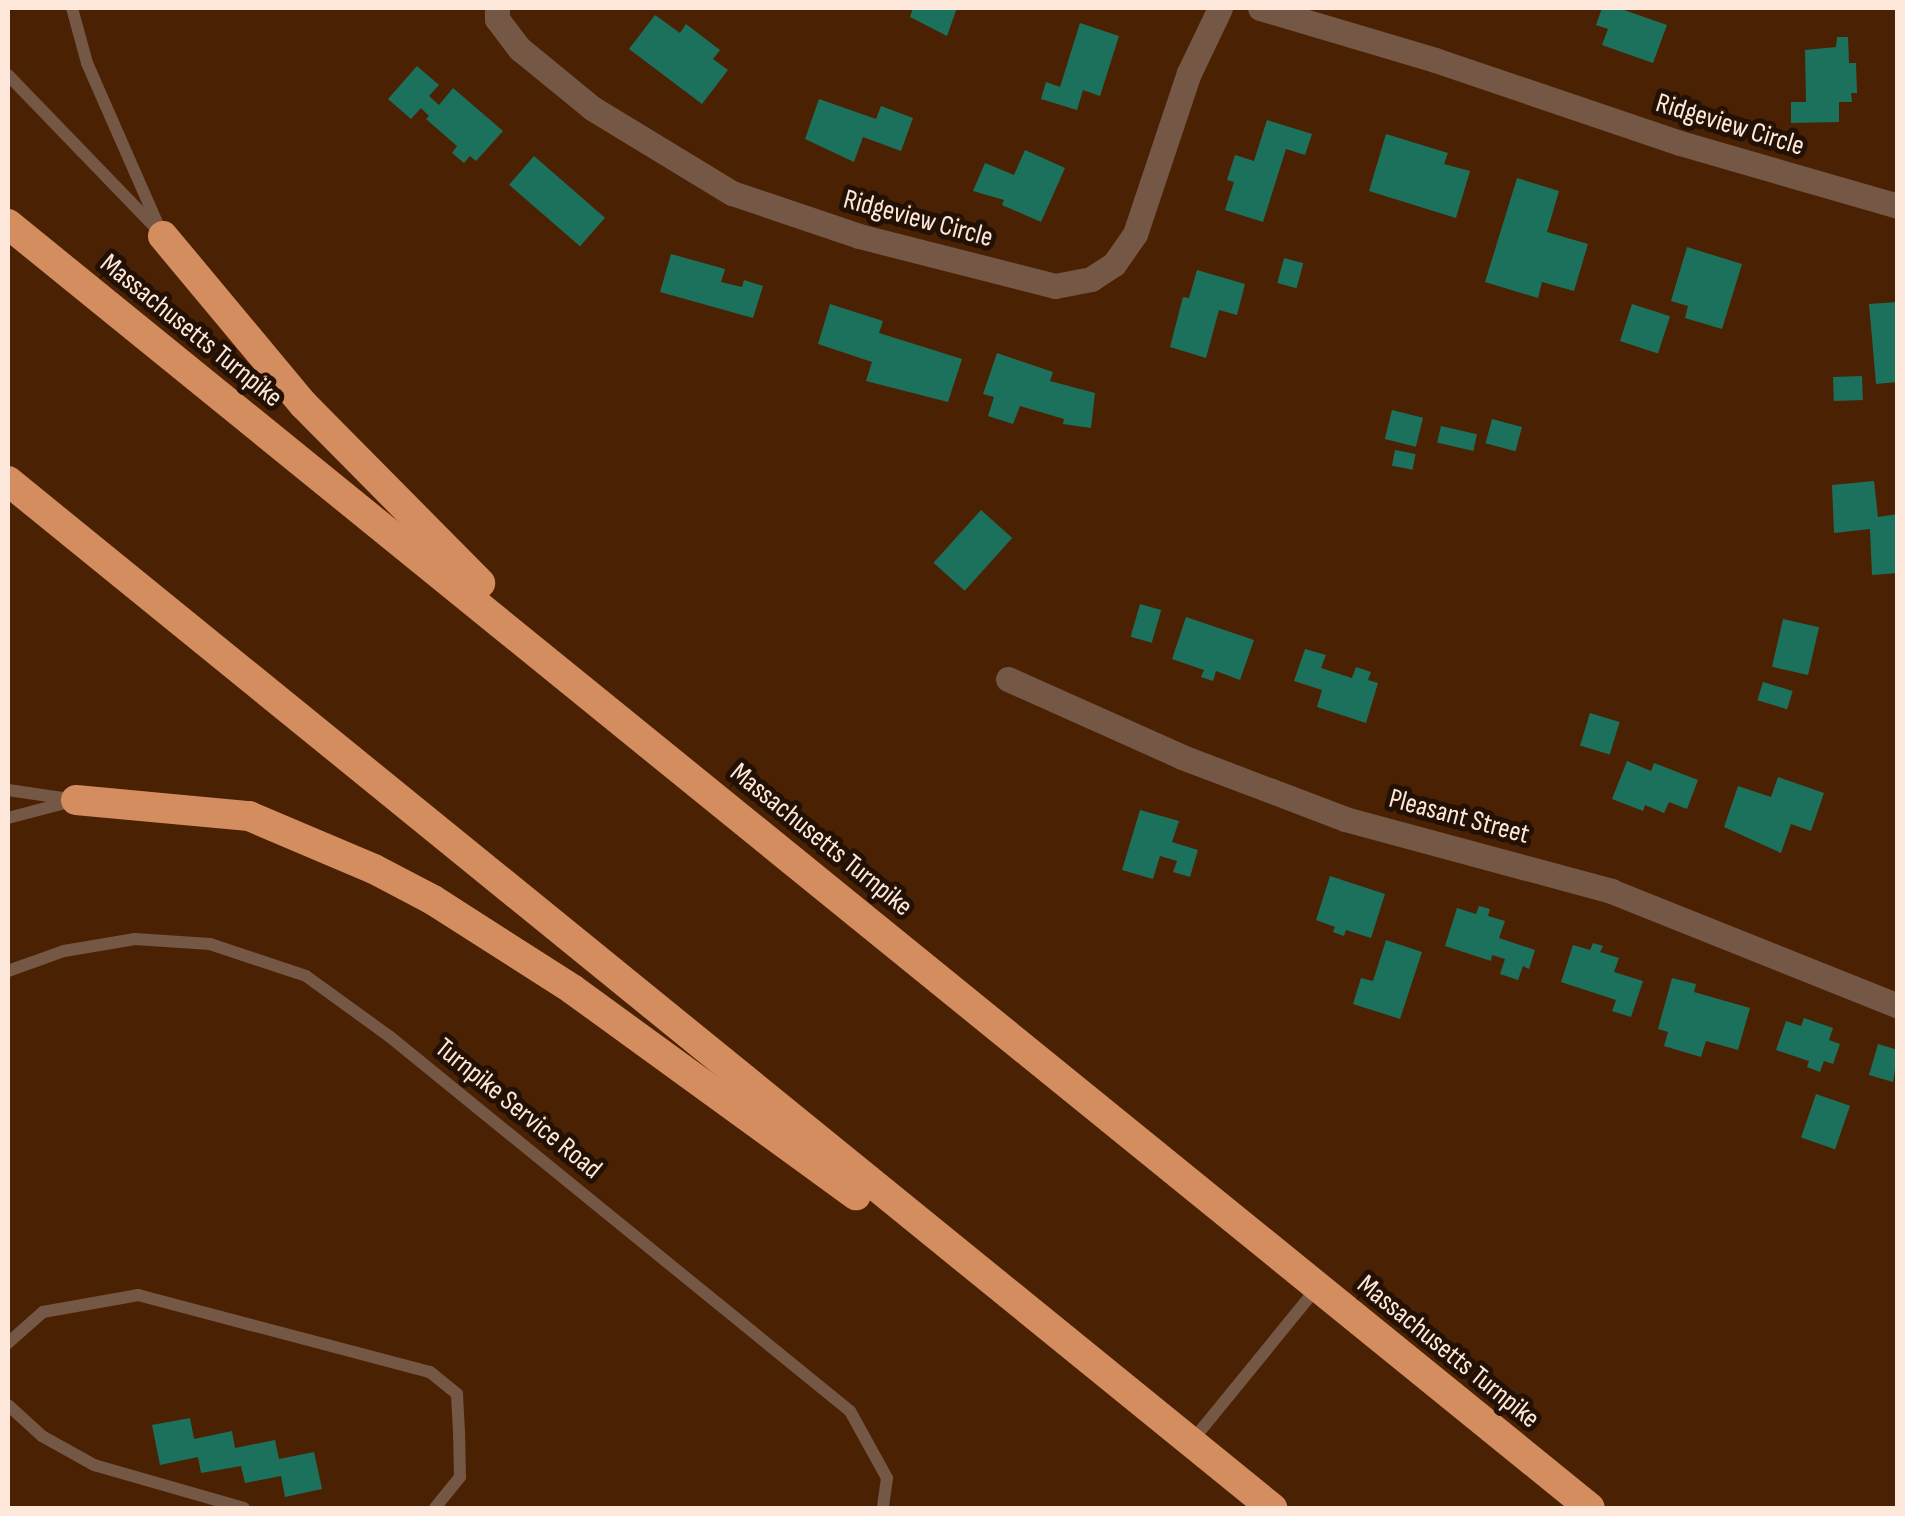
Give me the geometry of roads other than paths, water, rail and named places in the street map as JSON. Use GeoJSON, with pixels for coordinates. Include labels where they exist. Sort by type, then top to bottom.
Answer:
{"type":"FeatureCollection","features":[{"type":"Feature","properties":{"kind":"highway","name":"Massachusetts Turnpike"},"geometry":{"type":"LineString","coordinates":[[8,224],[1590,1508]]}},
{"type":"Feature","properties":{"kind":"highway"},"geometry":{"type":"LineString","coordinates":[[163,236],[302,404],[388,495],[665,755]]}},
{"type":"Feature","properties":{"kind":"highway"},"geometry":{"type":"LineString","coordinates":[[8,481],[1272,1508]]}},
{"type":"Feature","properties":{"kind":"highway"},"geometry":{"type":"LineString","coordinates":[[76,800],[249,816],[403,884],[572,989],[1037,1320]]}},
{"type":"Feature","properties":{"kind":"street","name":"Ridgeview Circle"},"geometry":{"type":"LineString","coordinates":[[497,8],[498,19],[520,49],[592,108],[732,193],[859,236],[1055,286],[1091,279],[1114,264],[1135,234],[1182,90],[1220,8]]}},
{"type":"Feature","properties":{"kind":"street","name":"Ridgeview Circle"},"geometry":{"type":"LineString","coordinates":[[1260,8],[1434,60],[1680,143],[1898,206]]}},
{"type":"Feature","properties":{"kind":"street","name":"Pleasant Street"},"geometry":{"type":"LineString","coordinates":[[1008,678],[1182,757],[1346,819],[1611,891],[1898,1006]]}},
{"type":"Feature","properties":{"kind":"lane"},"geometry":{"type":"LineString","coordinates":[[72,8],[88,63],[163,236]]}},
{"type":"Feature","properties":{"kind":"lane"},"geometry":{"type":"LineString","coordinates":[[8,75],[163,236]]}},
{"type":"Feature","properties":{"kind":"lane"},"geometry":{"type":"LineString","coordinates":[[8,790],[76,800]]}},
{"type":"Feature","properties":{"kind":"lane"},"geometry":{"type":"LineString","coordinates":[[8,818],[76,800]]}},
{"type":"Feature","properties":{"kind":"lane","name":"Turnpike Service Road"},"geometry":{"type":"LineString","coordinates":[[8,970],[64,952],[136,939],[210,944],[306,976],[388,1036],[850,1411],[887,1478],[883,1508]]}},
{"type":"Feature","properties":{"kind":"lane"},"geometry":{"type":"LineString","coordinates":[[1190,1443],[1317,1288]]}},
{"type":"Feature","properties":{"kind":"lane"},"geometry":{"type":"LineString","coordinates":[[8,1343],[43,1312],[138,1295],[430,1372],[456,1394],[459,1432],[460,1477],[435,1508]]}},
{"type":"Feature","properties":{"kind":"lane"},"geometry":{"type":"LineString","coordinates":[[8,1405],[42,1436],[94,1465],[244,1508]]}}]}
